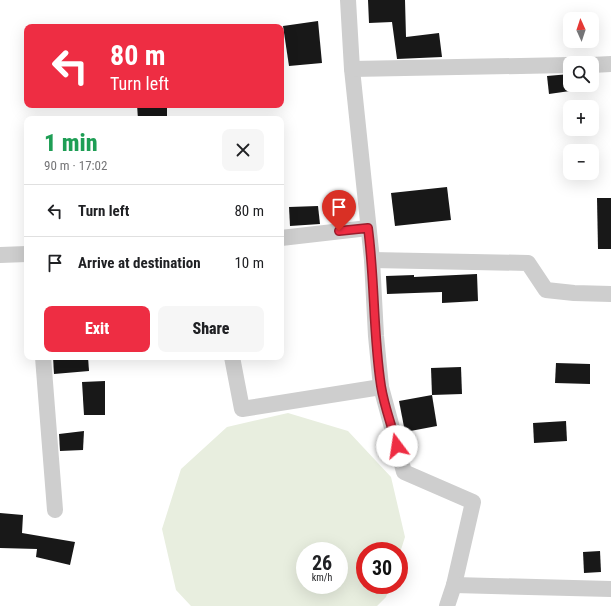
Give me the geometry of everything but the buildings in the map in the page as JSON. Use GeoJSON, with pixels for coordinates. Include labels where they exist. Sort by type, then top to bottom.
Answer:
{"type":"FeatureCollection","features":[{"type":"Feature","properties":{"kind":"street"},"geometry":{"type":"LineString","coordinates":[[348,0],[352,69],[372,260],[376,336],[381,387],[404,472],[474,502],[454,585],[447,606]]}},
{"type":"Feature","properties":{"kind":"street"},"geometry":{"type":"LineString","coordinates":[[599,65],[611,64]]}},
{"type":"Feature","properties":{"kind":"street"},"geometry":{"type":"LineString","coordinates":[[352,69],[563,65]]}},
{"type":"Feature","properties":{"kind":"street"},"geometry":{"type":"LineString","coordinates":[[284,238],[368,228]]}},
{"type":"Feature","properties":{"kind":"street"},"geometry":{"type":"LineString","coordinates":[[0,255],[24,254]]}},
{"type":"Feature","properties":{"kind":"street"},"geometry":{"type":"LineString","coordinates":[[372,260],[528,263],[546,290],[574,293],[611,294]]}},
{"type":"Feature","properties":{"kind":"street"},"geometry":{"type":"LineString","coordinates":[[42,360],[55,510]]}},
{"type":"Feature","properties":{"kind":"street"},"geometry":{"type":"LineString","coordinates":[[233,360],[242,409],[381,387]]}},
{"type":"Feature","properties":{"kind":"street"},"geometry":{"type":"LineString","coordinates":[[454,585],[611,589]]}},
{"type":"Feature","properties":{"kind":"green space"},"geometry":{"type":"Polygon","coordinates":[[[288,413],[348,431],[391,477],[405,537],[403,542],[356,542],[356,594],[387,594],[386,597],[377,606],[191,606],[176,590],[162,529],[181,469],[227,427],[288,413]]]}},
{"type":"Feature","properties":{"kind":"route"},"geometry":{"type":"LineString","coordinates":[[339,231],[368,228],[372,260],[376,336],[381,387],[397,446]]}}]}
